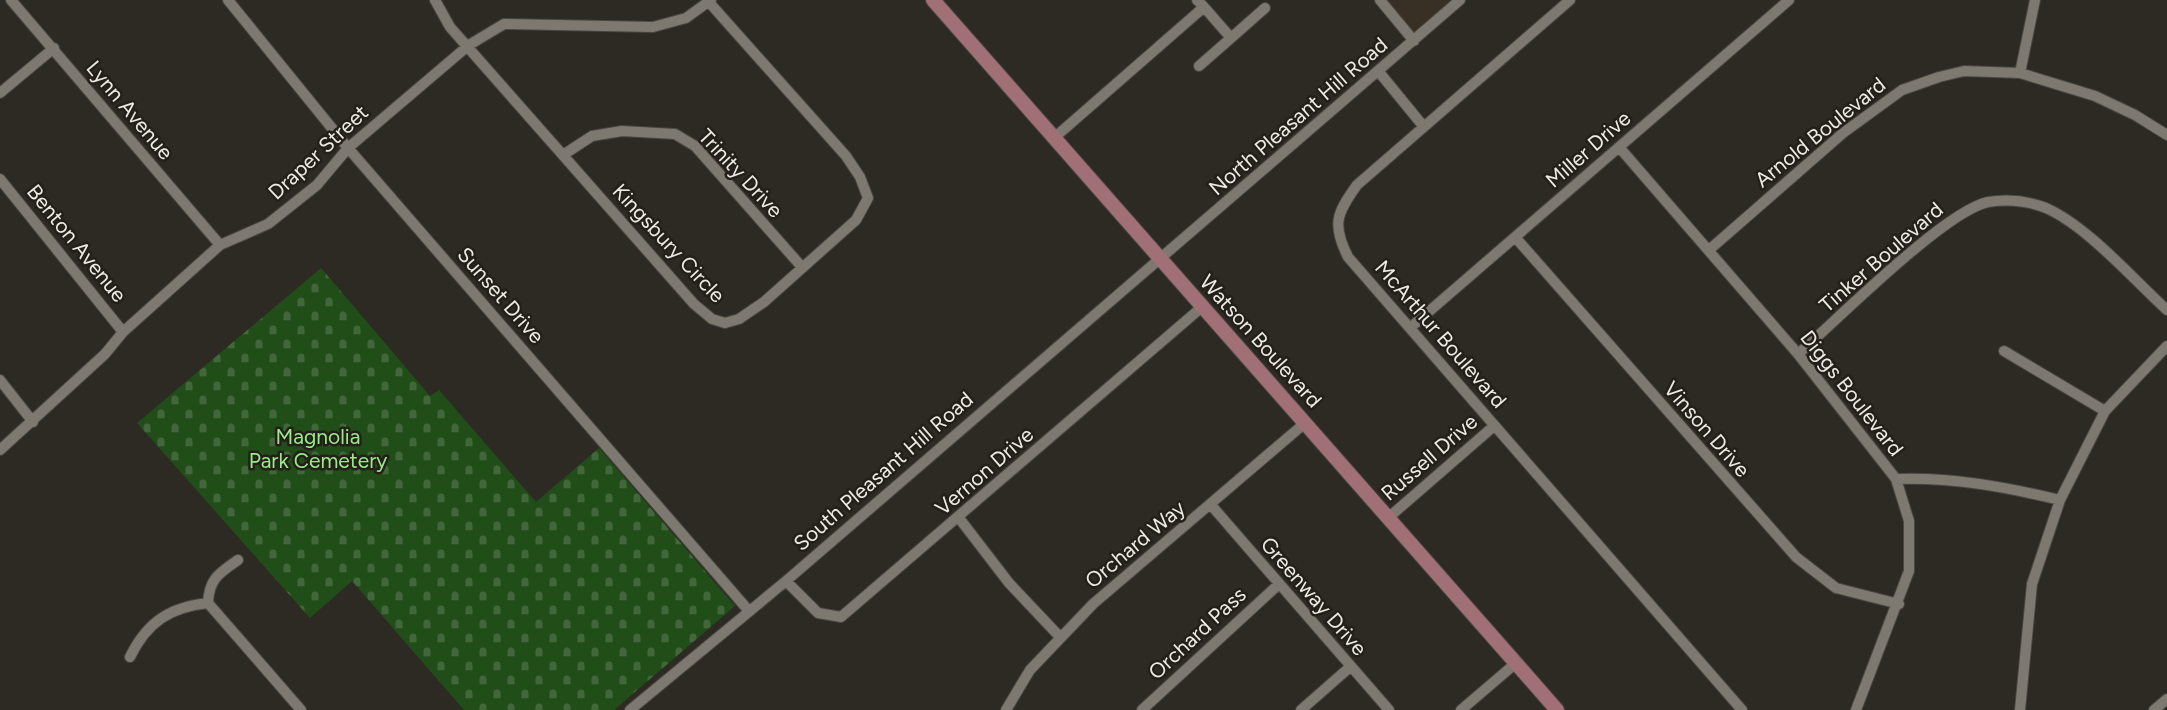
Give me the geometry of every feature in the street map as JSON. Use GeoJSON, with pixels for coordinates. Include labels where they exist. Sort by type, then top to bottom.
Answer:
{"type":"FeatureCollection","features":[{"type":"Feature","properties":{"kind":"main road","name":"Watson Boulevard"},"geometry":{"type":"LineString","coordinates":[[933,0],[1557,710]]}},
{"type":"Feature","properties":{"kind":"street","name":"Lynn Avenue"},"geometry":{"type":"LineString","coordinates":[[12,0],[220,245]]}},
{"type":"Feature","properties":{"kind":"street","name":"Sunset Drive"},"geometry":{"type":"LineString","coordinates":[[228,0],[348,148],[749,611]]}},
{"type":"Feature","properties":{"kind":"street","name":"Kingsbury Circle"},"geometry":{"type":"LineString","coordinates":[[435,0],[450,27],[469,45],[694,304],[712,319],[725,323],[739,319],[764,302],[801,266],[856,220],[868,198],[860,177],[846,156],[709,1]]}},
{"type":"Feature","properties":{"kind":"street"},"geometry":{"type":"LineString","coordinates":[[1380,0],[1414,41]]}},
{"type":"Feature","properties":{"kind":"street","name":"North Pleasant Hill Road"},"geometry":{"type":"LineString","coordinates":[[1160,259],[1460,0]]}},
{"type":"Feature","properties":{"kind":"street","name":"McArthur Boulevard"},"geometry":{"type":"LineString","coordinates":[[1570,0],[1357,185],[1340,208],[1337,234],[1348,257],[1742,710]]}},
{"type":"Feature","properties":{"kind":"street","name":"Miller Drive"},"geometry":{"type":"LineString","coordinates":[[1411,327],[1789,0]]}},
{"type":"Feature","properties":{"kind":"street"},"geometry":{"type":"LineString","coordinates":[[2020,73],[2035,0]]}},
{"type":"Feature","properties":{"kind":"street","name":"Draper Street"},"geometry":{"type":"LineString","coordinates":[[0,450],[105,354],[123,332],[220,245],[268,224],[317,185],[348,148],[469,45],[505,24],[653,27],[672,24],[709,1]]}},
{"type":"Feature","properties":{"kind":"street"},"geometry":{"type":"LineString","coordinates":[[1054,138],[1200,4],[1231,38]]}},
{"type":"Feature","properties":{"kind":"street"},"geometry":{"type":"LineString","coordinates":[[1199,66],[1265,8]]}},
{"type":"Feature","properties":{"kind":"street"},"geometry":{"type":"LineString","coordinates":[[0,93],[54,48]]}},
{"type":"Feature","properties":{"kind":"street","name":"Arnold Boulevard"},"geometry":{"type":"LineString","coordinates":[[1709,250],[1843,134],[1902,90],[1964,71],[2020,73],[2095,96],[2135,114],[2167,135]]}},
{"type":"Feature","properties":{"kind":"street"},"geometry":{"type":"LineString","coordinates":[[1379,72],[1424,127]]}},
{"type":"Feature","properties":{"kind":"street","name":"Trinity Drive"},"geometry":{"type":"LineString","coordinates":[[563,155],[592,136],[622,131],[675,134],[695,146],[801,266]]}},
{"type":"Feature","properties":{"kind":"street","name":"Diggs Boulevard"},"geometry":{"type":"LineString","coordinates":[[1619,147],[1798,354],[1896,479],[1909,522],[1911,555],[1899,604],[1856,710]]}},
{"type":"Feature","properties":{"kind":"street","name":"Benton Avenue"},"geometry":{"type":"LineString","coordinates":[[0,179],[123,332]]}},
{"type":"Feature","properties":{"kind":"street","name":"Tinker Boulevard"},"geometry":{"type":"LineString","coordinates":[[1798,354],[1946,224],[1987,202],[2028,202],[2063,217],[2084,232],[2167,310]]}},
{"type":"Feature","properties":{"kind":"street","name":"Vinson Drive"},"geometry":{"type":"LineString","coordinates":[[1515,237],[1796,557],[1836,589],[1899,604]]}},
{"type":"Feature","properties":{"kind":"street","name":"South Pleasant Hill Road"},"geometry":{"type":"LineString","coordinates":[[630,710],[786,581],[1160,259]]}},
{"type":"Feature","properties":{"kind":"street","name":"Vernon Drive"},"geometry":{"type":"LineString","coordinates":[[786,581],[818,613],[841,617],[959,519],[1202,307]]}},
{"type":"Feature","properties":{"kind":"street"},"geometry":{"type":"LineString","coordinates":[[2020,710],[2032,584],[2060,500],[2105,411],[2167,346]]}},
{"type":"Feature","properties":{"kind":"street"},"geometry":{"type":"LineString","coordinates":[[2004,351],[2105,411]]}},
{"type":"Feature","properties":{"kind":"street"},"geometry":{"type":"LineString","coordinates":[[0,380],[33,422]]}},
{"type":"Feature","properties":{"kind":"street","name":"Orchard Way"},"geometry":{"type":"LineString","coordinates":[[1006,710],[1030,670],[1093,604],[1305,423]]}},
{"type":"Feature","properties":{"kind":"street","name":"Russell Drive"},"geometry":{"type":"LineString","coordinates":[[1388,518],[1494,426]]}},
{"type":"Feature","properties":{"kind":"street"},"geometry":{"type":"LineString","coordinates":[[1896,479],[1930,478],[2012,488],[2060,500]]}},
{"type":"Feature","properties":{"kind":"street","name":"Greenway Drive"},"geometry":{"type":"LineString","coordinates":[[1211,505],[1389,710]]}},
{"type":"Feature","properties":{"kind":"street"},"geometry":{"type":"LineString","coordinates":[[959,519],[1009,583],[1060,637]]}},
{"type":"Feature","properties":{"kind":"street"},"geometry":{"type":"LineString","coordinates":[[238,560],[216,575],[209,586],[208,603],[301,710]]}},
{"type":"Feature","properties":{"kind":"street","name":"Orchard Pass"},"geometry":{"type":"LineString","coordinates":[[1142,710],[1279,584]]}},
{"type":"Feature","properties":{"kind":"street"},"geometry":{"type":"LineString","coordinates":[[130,657],[139,639],[152,625],[181,606],[208,603]]}},
{"type":"Feature","properties":{"kind":"street"},"geometry":{"type":"LineString","coordinates":[[1461,710],[1516,663]]}},
{"type":"Feature","properties":{"kind":"street"},"geometry":{"type":"LineString","coordinates":[[1301,710],[1350,667]]}},
{"type":"Feature","properties":{"kind":"street"},"geometry":{"type":"LineString","coordinates":[[2154,710],[2167,699]]}},
{"type":"Feature","properties":{"kind":"shaded area"},"geometry":{"type":"Polygon","coordinates":[[[1386,0],[1453,0],[1415,34],[1386,0]]]}},
{"type":"Feature","properties":{"kind":"green space","name":"Magnolia Park Cemetery"},"geometry":{"type":"Polygon","coordinates":[[[321,268],[430,396],[439,390],[536,502],[599,448],[735,606],[614,710],[464,710],[352,581],[310,618],[137,423],[321,268]]]}}]}
